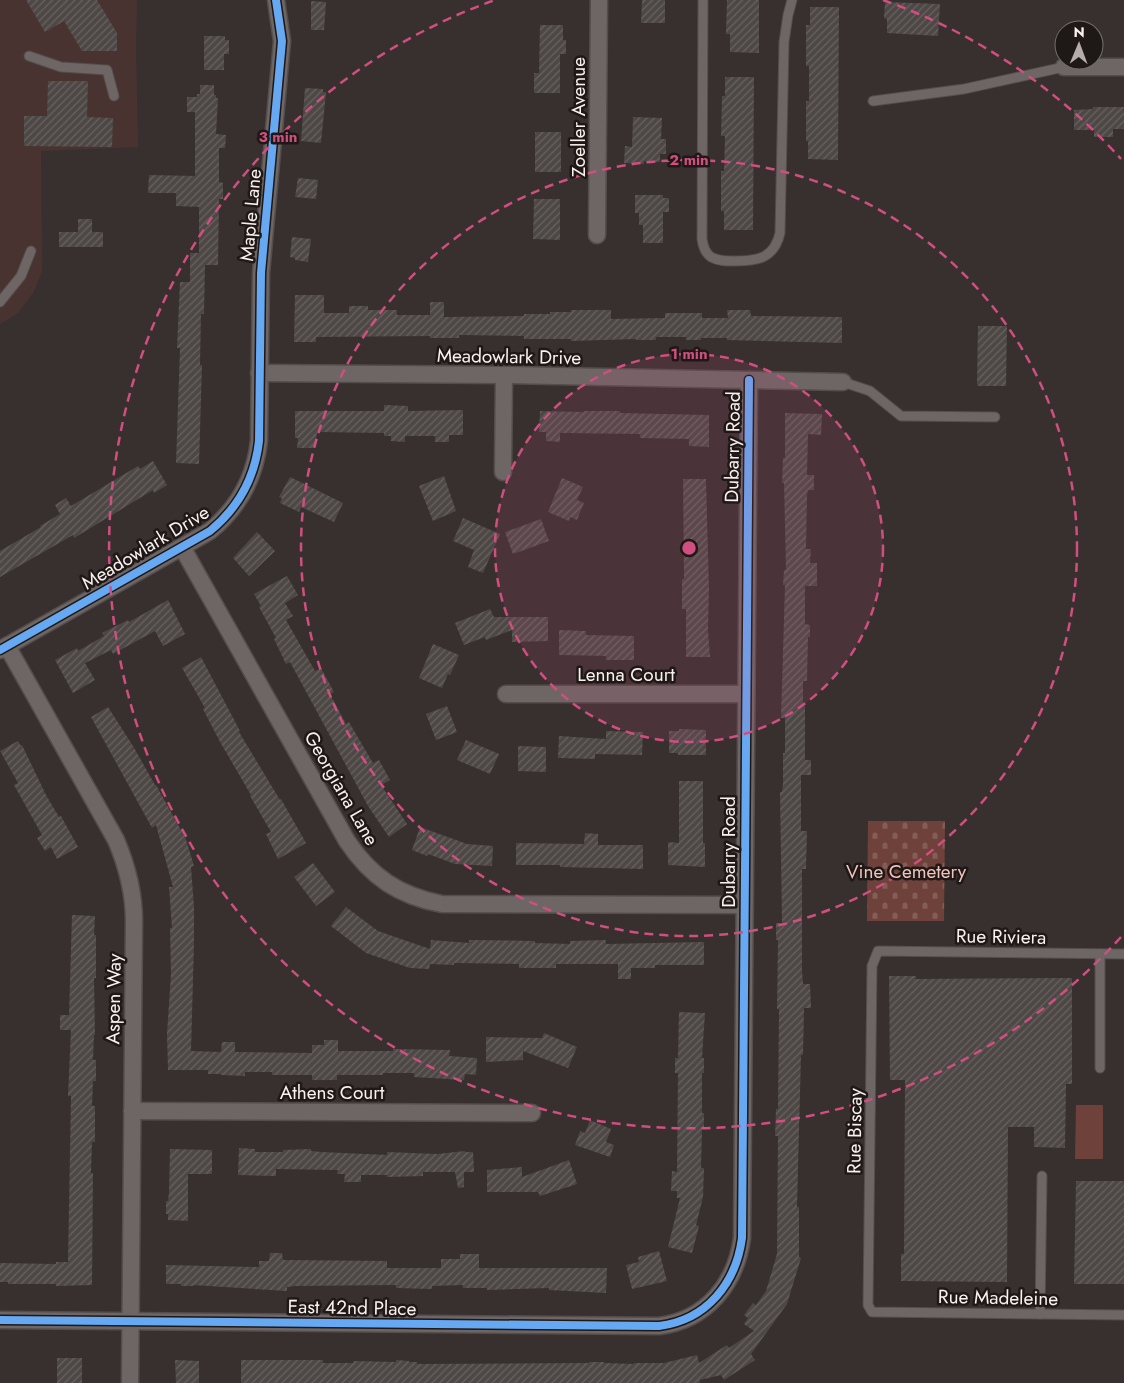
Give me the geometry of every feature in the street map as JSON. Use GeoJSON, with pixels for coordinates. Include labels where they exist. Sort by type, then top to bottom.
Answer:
{"type":"FeatureCollection","features":[{"type":"Feature","properties":{"kind":"street","name":"Maple Lane"},"geometry":{"type":"LineString","coordinates":[[259,373],[260,273],[282,41],[276,0]]}},
{"type":"Feature","properties":{"kind":"street","name":"Zoeller Avenue"},"geometry":{"type":"LineString","coordinates":[[597,235],[599,0]]}},
{"type":"Feature","properties":{"kind":"street"},"geometry":{"type":"LineString","coordinates":[[1104,67],[1124,67]]}},
{"type":"Feature","properties":{"kind":"street","name":"Meadowlark Drive"},"geometry":{"type":"LineString","coordinates":[[3,648],[216,526],[236,504],[248,484],[255,463],[258,448],[259,373],[504,375],[843,382]]}},
{"type":"Feature","properties":{"kind":"street"},"geometry":{"type":"LineString","coordinates":[[503,472],[504,375]]}},
{"type":"Feature","properties":{"kind":"street","name":"Dubarry Road"},"geometry":{"type":"LineString","coordinates":[[701,1310],[722,1291],[730,1279],[738,1258],[742,1238],[749,380]]}},
{"type":"Feature","properties":{"kind":"street","name":"Georgiana Lane"},"geometry":{"type":"LineString","coordinates":[[182,547],[347,841],[359,860],[381,880],[413,898],[442,904],[744,904]]}},
{"type":"Feature","properties":{"kind":"street","name":"Aspen Way"},"geometry":{"type":"LineString","coordinates":[[3,648],[116,840],[127,869],[134,906],[130,1383]]}},
{"type":"Feature","properties":{"kind":"street","name":"Lenna Court"},"geometry":{"type":"LineString","coordinates":[[506,694],[746,694]]}},
{"type":"Feature","properties":{"kind":"street","name":"Athens Court"},"geometry":{"type":"LineString","coordinates":[[132,1112],[532,1113]]}},
{"type":"Feature","properties":{"kind":"street","name":"East 42nd Place"},"geometry":{"type":"LineString","coordinates":[[0,1320],[659,1326],[681,1321],[701,1310]]}},
{"type":"Feature","properties":{"kind":"lane"},"geometry":{"type":"LineString","coordinates":[[703,0],[703,246],[710,256],[721,260],[751,261],[762,258],[772,251],[780,233],[784,42],[792,0]]}},
{"type":"Feature","properties":{"kind":"lane"},"geometry":{"type":"LineString","coordinates":[[29,56],[61,67],[107,70],[114,96]]}},
{"type":"Feature","properties":{"kind":"lane"},"geometry":{"type":"LineString","coordinates":[[873,101],[964,89],[1054,69]]}},
{"type":"Feature","properties":{"kind":"lane"},"geometry":{"type":"LineString","coordinates":[[0,302],[21,276],[31,251]]}},
{"type":"Feature","properties":{"kind":"lane"},"geometry":{"type":"LineString","coordinates":[[843,382],[870,391],[901,416],[995,418]]}},
{"type":"Feature","properties":{"kind":"lane","name":"Rue Riviera"},"geometry":{"type":"LineString","coordinates":[[878,951],[1124,954]]}},
{"type":"Feature","properties":{"kind":"lane","name":"Rue Biscay"},"geometry":{"type":"LineString","coordinates":[[872,1312],[868,1304],[872,966],[878,951]]}},
{"type":"Feature","properties":{"kind":"lane"},"geometry":{"type":"LineString","coordinates":[[1100,954],[1100,1068]]}},
{"type":"Feature","properties":{"kind":"lane"},"geometry":{"type":"LineString","coordinates":[[1040,1314],[1042,1176]]}},
{"type":"Feature","properties":{"kind":"lane","name":"Rue Madeleine"},"geometry":{"type":"LineString","coordinates":[[872,1312],[1124,1315]]}},
{"type":"Feature","properties":{"kind":"shaded area"},"geometry":{"type":"Polygon","coordinates":[[[0,0],[137,0],[138,147],[41,151],[42,271],[33,293],[18,313],[0,324],[0,0]]]}},
{"type":"Feature","properties":{"kind":"green space","name":"Vine Cemetery"},"geometry":{"type":"Polygon","coordinates":[[[868,821],[945,821],[944,921],[867,921],[868,821]]]}},
{"type":"Feature","properties":{"kind":"green space"},"geometry":{"type":"Polygon","coordinates":[[[1076,1105],[1103,1105],[1103,1159],[1075,1159],[1076,1105]]]}},
{"type":"Feature","properties":{"kind":"building"},"geometry":{"type":"Polygon","coordinates":[[[26,0],[97,0],[117,33],[117,51],[82,51],[64,21],[45,32],[26,0]]]}},
{"type":"Feature","properties":{"kind":"building"},"geometry":{"type":"Polygon","coordinates":[[[642,0],[665,0],[665,23],[641,23],[642,0]]]}},
{"type":"Feature","properties":{"kind":"building"},"geometry":{"type":"Polygon","coordinates":[[[727,0],[759,0],[759,53],[730,52],[730,34],[726,34],[727,0]]]}},
{"type":"Feature","properties":{"kind":"building"},"geometry":{"type":"Polygon","coordinates":[[[311,1],[326,2],[324,30],[311,30],[311,1]]]}},
{"type":"Feature","properties":{"kind":"building"},"geometry":{"type":"Polygon","coordinates":[[[885,2],[940,4],[938,36],[887,33],[887,19],[884,18],[885,2]]]}},
{"type":"Feature","properties":{"kind":"building"},"geometry":{"type":"Polygon","coordinates":[[[810,7],[839,7],[838,160],[808,159],[806,101],[809,101],[809,66],[806,66],[806,25],[810,25],[810,7]]]}},
{"type":"Feature","properties":{"kind":"building"},"geometry":{"type":"Polygon","coordinates":[[[540,25],[563,25],[563,40],[566,40],[566,54],[560,54],[560,93],[534,93],[534,73],[539,73],[540,25]]]}},
{"type":"Feature","properties":{"kind":"building"},"geometry":{"type":"Polygon","coordinates":[[[204,36],[225,36],[225,40],[229,40],[229,54],[224,54],[224,70],[204,70],[204,36]]]}},
{"type":"Feature","properties":{"kind":"building"},"geometry":{"type":"Polygon","coordinates":[[[725,77],[754,77],[753,230],[724,230],[724,211],[721,211],[721,171],[724,171],[725,136],[721,136],[722,96],[725,96],[725,77]]]}},
{"type":"Feature","properties":{"kind":"building"},"geometry":{"type":"Polygon","coordinates":[[[48,81],[88,81],[87,117],[113,118],[112,147],[24,146],[24,116],[47,116],[48,81]]]}},
{"type":"Feature","properties":{"kind":"building"},"geometry":{"type":"Polygon","coordinates":[[[200,85],[214,85],[214,95],[218,98],[216,134],[226,135],[225,148],[219,148],[219,182],[223,183],[223,199],[219,199],[218,265],[205,265],[204,314],[201,314],[200,365],[202,365],[199,464],[176,463],[180,348],[177,348],[180,282],[190,282],[190,253],[199,253],[199,207],[176,206],[176,193],[148,193],[149,175],[195,176],[195,112],[187,112],[187,97],[197,97],[197,94],[200,94],[200,85]]]}},
{"type":"Feature","properties":{"kind":"building"},"geometry":{"type":"Polygon","coordinates":[[[305,88],[323,89],[323,92],[326,92],[321,143],[301,141],[305,88]]]}},
{"type":"Feature","properties":{"kind":"building"},"geometry":{"type":"Polygon","coordinates":[[[1093,107],[1124,107],[1124,129],[1113,129],[1113,137],[1094,137],[1094,130],[1074,130],[1074,110],[1093,109],[1093,107]]]}},
{"type":"Feature","properties":{"kind":"building"},"geometry":{"type":"Polygon","coordinates":[[[633,117],[662,118],[661,139],[666,139],[666,154],[660,154],[660,162],[644,161],[644,164],[624,163],[625,146],[632,147],[633,117]]]}},
{"type":"Feature","properties":{"kind":"building"},"geometry":{"type":"Polygon","coordinates":[[[535,132],[561,132],[561,172],[535,172],[535,132]]]}},
{"type":"Feature","properties":{"kind":"building"},"geometry":{"type":"Polygon","coordinates":[[[298,178],[318,180],[316,199],[295,197],[298,178]]]}},
{"type":"Feature","properties":{"kind":"building"},"geometry":{"type":"Polygon","coordinates":[[[635,195],[663,195],[663,198],[669,198],[669,212],[663,212],[663,243],[643,243],[643,225],[639,225],[639,213],[635,213],[635,195]]]}},
{"type":"Feature","properties":{"kind":"building"},"geometry":{"type":"Polygon","coordinates":[[[534,199],[560,199],[560,240],[533,239],[534,199]]]}},
{"type":"Feature","properties":{"kind":"building"},"geometry":{"type":"Polygon","coordinates":[[[78,219],[92,219],[92,232],[103,232],[103,247],[59,247],[59,232],[78,232],[78,219]]]}},
{"type":"Feature","properties":{"kind":"building"},"geometry":{"type":"Polygon","coordinates":[[[292,237],[311,239],[308,262],[295,260],[295,258],[290,257],[292,237]]]}},
{"type":"Feature","properties":{"kind":"building"},"geometry":{"type":"Polygon","coordinates":[[[295,295],[324,295],[324,313],[349,313],[349,306],[368,306],[368,310],[397,310],[397,315],[430,315],[430,302],[444,302],[444,317],[524,316],[524,314],[571,312],[571,310],[611,310],[611,319],[665,318],[665,313],[702,313],[702,318],[728,318],[727,310],[750,310],[751,316],[842,317],[842,343],[727,340],[727,338],[686,340],[686,337],[656,337],[656,340],[571,341],[571,339],[524,339],[524,336],[459,335],[459,338],[430,338],[430,336],[316,337],[316,342],[294,342],[295,295]]]}},
{"type":"Feature","properties":{"kind":"building"},"geometry":{"type":"Polygon","coordinates":[[[978,326],[1007,326],[1006,386],[978,386],[977,384],[978,326]]]}},
{"type":"Feature","properties":{"kind":"building"},"geometry":{"type":"Polygon","coordinates":[[[384,405],[408,406],[408,411],[463,410],[463,435],[449,435],[449,442],[435,442],[435,436],[405,436],[405,442],[391,441],[391,436],[384,436],[384,433],[317,432],[315,448],[297,448],[298,438],[295,438],[295,411],[384,411],[384,405]]]}},
{"type":"Feature","properties":{"kind":"building"},"geometry":{"type":"Polygon","coordinates":[[[540,411],[620,411],[620,413],[709,415],[709,447],[689,446],[689,439],[640,438],[640,434],[560,433],[560,442],[546,441],[546,432],[539,432],[540,411]]]}},
{"type":"Feature","properties":{"kind":"building"},"geometry":{"type":"Polygon","coordinates":[[[785,413],[822,414],[821,435],[808,434],[807,475],[814,475],[814,490],[808,490],[807,495],[806,549],[811,549],[810,563],[817,563],[817,586],[805,586],[805,624],[810,625],[810,637],[808,637],[807,681],[803,681],[803,706],[805,706],[805,760],[811,760],[811,775],[801,775],[801,831],[807,831],[806,869],[802,869],[802,970],[803,984],[810,984],[811,1008],[804,1008],[803,1055],[801,1055],[797,1207],[799,1207],[799,1257],[801,1258],[787,1304],[751,1354],[755,1360],[724,1380],[721,1375],[700,1380],[700,1383],[241,1383],[241,1360],[323,1360],[323,1363],[353,1363],[354,1361],[396,1362],[396,1360],[417,1362],[417,1364],[604,1362],[634,1364],[664,1363],[697,1355],[699,1363],[727,1345],[729,1348],[754,1331],[744,1324],[748,1318],[744,1315],[753,1303],[756,1305],[766,1291],[777,1254],[778,1136],[775,1136],[776,1109],[778,1109],[779,1009],[777,1009],[778,940],[776,940],[776,923],[782,923],[780,792],[782,792],[783,784],[783,753],[785,753],[785,718],[781,718],[785,585],[783,585],[784,570],[786,570],[784,483],[782,483],[783,458],[785,458],[785,413]]]}},
{"type":"Feature","properties":{"kind":"building"},"geometry":{"type":"Polygon","coordinates":[[[153,461],[167,485],[154,493],[153,490],[74,538],[73,535],[0,577],[0,551],[60,514],[55,505],[66,498],[71,506],[138,466],[140,469],[153,461]]]}},
{"type":"Feature","properties":{"kind":"building"},"geometry":{"type":"Polygon","coordinates":[[[444,476],[456,511],[433,521],[419,486],[444,476]]]}},
{"type":"Feature","properties":{"kind":"building"},"geometry":{"type":"Polygon","coordinates":[[[290,477],[343,503],[334,522],[301,507],[299,512],[280,503],[282,498],[279,497],[290,477]]]}},
{"type":"Feature","properties":{"kind":"building"},"geometry":{"type":"Polygon","coordinates":[[[562,478],[583,487],[577,500],[584,503],[577,520],[570,517],[569,521],[548,512],[562,478]]]}},
{"type":"Feature","properties":{"kind":"building"},"geometry":{"type":"Polygon","coordinates":[[[683,479],[706,479],[710,657],[686,657],[686,609],[682,609],[682,579],[684,579],[683,479]]]}},
{"type":"Feature","properties":{"kind":"building"},"geometry":{"type":"Polygon","coordinates":[[[463,518],[500,534],[483,573],[468,567],[474,550],[453,541],[463,518]]]}},
{"type":"Feature","properties":{"kind":"building"},"geometry":{"type":"Polygon","coordinates":[[[541,519],[549,541],[513,554],[505,532],[541,519]]]}},
{"type":"Feature","properties":{"kind":"building"},"geometry":{"type":"Polygon","coordinates":[[[257,532],[275,551],[249,576],[233,558],[257,532]]]}},
{"type":"Feature","properties":{"kind":"building"},"geometry":{"type":"Polygon","coordinates":[[[287,576],[298,595],[285,603],[293,616],[286,620],[315,671],[321,668],[334,692],[330,694],[346,724],[349,722],[373,763],[379,760],[390,780],[381,785],[407,824],[389,837],[368,806],[290,662],[286,664],[274,639],[276,638],[259,607],[261,606],[254,594],[287,576]]]}},
{"type":"Feature","properties":{"kind":"building"},"geometry":{"type":"Polygon","coordinates":[[[168,600],[185,634],[163,646],[155,631],[113,654],[111,650],[85,663],[95,680],[73,693],[55,660],[77,648],[78,651],[104,636],[102,633],[128,620],[129,622],[168,600]]]}},
{"type":"Feature","properties":{"kind":"building"},"geometry":{"type":"Polygon","coordinates":[[[490,609],[494,617],[548,617],[548,641],[512,642],[512,630],[486,640],[485,637],[464,645],[455,623],[490,609]]]}},
{"type":"Feature","properties":{"kind":"building"},"geometry":{"type":"Polygon","coordinates":[[[559,630],[586,631],[586,635],[634,636],[634,660],[606,660],[606,656],[559,655],[559,630]]]}},
{"type":"Feature","properties":{"kind":"building"},"geometry":{"type":"Polygon","coordinates":[[[433,644],[459,655],[442,688],[419,678],[433,644]]]}},
{"type":"Feature","properties":{"kind":"building"},"geometry":{"type":"Polygon","coordinates":[[[201,657],[239,732],[306,843],[278,859],[266,834],[271,832],[220,742],[203,709],[205,708],[182,668],[201,657]]]}},
{"type":"Feature","properties":{"kind":"building"},"geometry":{"type":"Polygon","coordinates":[[[447,706],[457,732],[436,740],[426,714],[447,706]]]}},
{"type":"Feature","properties":{"kind":"building"},"geometry":{"type":"Polygon","coordinates":[[[108,707],[133,746],[181,830],[183,830],[194,866],[191,867],[194,942],[191,1051],[221,1052],[222,1042],[235,1042],[235,1052],[312,1053],[312,1045],[324,1045],[324,1040],[338,1040],[338,1051],[393,1051],[393,1049],[450,1050],[449,1056],[477,1058],[476,1075],[465,1074],[464,1080],[414,1077],[414,1073],[383,1073],[383,1075],[337,1075],[337,1080],[312,1080],[312,1075],[272,1075],[272,1072],[245,1072],[245,1076],[208,1074],[208,1070],[168,1070],[167,1034],[171,974],[170,928],[172,928],[169,887],[173,887],[156,825],[152,828],[91,717],[108,707]]]}},
{"type":"Feature","properties":{"kind":"building"},"geometry":{"type":"Polygon","coordinates":[[[679,729],[706,730],[706,755],[678,755],[678,753],[669,753],[669,731],[679,731],[679,729]]]}},
{"type":"Feature","properties":{"kind":"building"},"geometry":{"type":"Polygon","coordinates":[[[606,731],[643,732],[642,755],[595,754],[595,759],[558,758],[559,736],[606,739],[606,731]]]}},
{"type":"Feature","properties":{"kind":"building"},"geometry":{"type":"Polygon","coordinates":[[[466,740],[499,754],[490,774],[457,760],[466,740]]]}},
{"type":"Feature","properties":{"kind":"building"},"geometry":{"type":"Polygon","coordinates":[[[18,741],[22,745],[46,795],[59,817],[61,816],[78,847],[57,859],[51,847],[45,851],[37,838],[42,835],[14,785],[18,783],[0,751],[18,741]]]}},
{"type":"Feature","properties":{"kind":"building"},"geometry":{"type":"Polygon","coordinates":[[[518,746],[546,747],[546,772],[518,771],[518,746]]]}},
{"type":"Feature","properties":{"kind":"building"},"geometry":{"type":"Polygon","coordinates":[[[679,781],[703,781],[705,867],[668,865],[668,842],[679,843],[679,781]]]}},
{"type":"Feature","properties":{"kind":"building"},"geometry":{"type":"Polygon","coordinates":[[[420,827],[467,844],[493,846],[492,866],[455,864],[412,850],[420,827]]]}},
{"type":"Feature","properties":{"kind":"building"},"geometry":{"type":"Polygon","coordinates":[[[585,833],[598,834],[598,845],[643,845],[643,869],[516,865],[516,843],[584,844],[585,833]]]}},
{"type":"Feature","properties":{"kind":"building"},"geometry":{"type":"Polygon","coordinates":[[[313,863],[335,892],[316,906],[294,877],[313,863]]]}},
{"type":"Feature","properties":{"kind":"building"},"geometry":{"type":"Polygon","coordinates":[[[346,907],[378,931],[430,949],[431,940],[469,943],[469,940],[535,941],[535,943],[570,944],[570,941],[606,940],[606,944],[704,942],[704,965],[655,965],[655,968],[631,968],[631,979],[618,979],[618,964],[556,964],[556,968],[519,968],[519,964],[454,963],[454,965],[430,964],[429,969],[410,968],[366,953],[331,926],[346,907]]]}},
{"type":"Feature","properties":{"kind":"building"},"geometry":{"type":"Polygon","coordinates":[[[72,915],[95,916],[96,978],[94,978],[95,1035],[93,1060],[96,1060],[96,1081],[93,1081],[92,1106],[95,1106],[95,1142],[92,1142],[91,1173],[93,1173],[92,1285],[8,1284],[8,1282],[0,1282],[0,1263],[56,1264],[56,1262],[68,1262],[71,1096],[68,1096],[71,1030],[60,1030],[60,1015],[69,1015],[72,915]]]}},
{"type":"Feature","properties":{"kind":"building"},"geometry":{"type":"Polygon","coordinates":[[[889,976],[916,976],[916,979],[1072,978],[1072,1084],[1066,1084],[1065,1148],[1034,1147],[1034,1127],[1008,1127],[1007,1282],[901,1281],[901,1254],[904,1254],[905,1080],[890,1080],[889,976]]]}},
{"type":"Feature","properties":{"kind":"building"},"geometry":{"type":"Polygon","coordinates":[[[679,1012],[705,1013],[702,1058],[704,1058],[702,1113],[704,1113],[704,1129],[702,1129],[701,1168],[704,1168],[703,1197],[696,1225],[699,1226],[692,1253],[668,1247],[680,1198],[677,1198],[677,1191],[671,1191],[672,1171],[677,1172],[678,1073],[675,1073],[675,1058],[678,1058],[679,1012]]]}},
{"type":"Feature","properties":{"kind":"building"},"geometry":{"type":"Polygon","coordinates":[[[544,1033],[577,1047],[568,1068],[523,1051],[523,1060],[486,1062],[486,1037],[542,1038],[544,1033]]]}},
{"type":"Feature","properties":{"kind":"building"},"geometry":{"type":"Polygon","coordinates":[[[590,1120],[611,1129],[606,1142],[614,1145],[610,1157],[575,1145],[580,1131],[585,1133],[590,1120]]]}},
{"type":"Feature","properties":{"kind":"building"},"geometry":{"type":"Polygon","coordinates":[[[239,1148],[255,1149],[255,1152],[311,1149],[311,1151],[322,1152],[387,1155],[387,1152],[437,1154],[465,1151],[473,1152],[474,1172],[464,1172],[464,1187],[458,1188],[455,1172],[423,1172],[423,1176],[387,1177],[387,1175],[361,1175],[361,1182],[344,1182],[345,1174],[337,1174],[338,1170],[276,1169],[276,1176],[238,1175],[239,1148]]]}},
{"type":"Feature","properties":{"kind":"building"},"geometry":{"type":"Polygon","coordinates":[[[170,1149],[212,1150],[212,1174],[188,1174],[188,1221],[168,1220],[168,1214],[166,1214],[166,1201],[168,1201],[169,1193],[170,1149]]]}},
{"type":"Feature","properties":{"kind":"building"},"geometry":{"type":"Polygon","coordinates":[[[569,1160],[577,1184],[540,1196],[538,1192],[487,1192],[487,1170],[522,1167],[522,1177],[569,1160]]]}},
{"type":"Feature","properties":{"kind":"building"},"geometry":{"type":"Polygon","coordinates":[[[1076,1181],[1124,1181],[1124,1284],[1074,1284],[1076,1181]]]}},
{"type":"Feature","properties":{"kind":"building"},"geometry":{"type":"Polygon","coordinates":[[[659,1251],[667,1281],[632,1289],[626,1265],[639,1262],[638,1257],[659,1251]]]}},
{"type":"Feature","properties":{"kind":"building"},"geometry":{"type":"Polygon","coordinates":[[[270,1253],[282,1253],[283,1260],[387,1261],[387,1268],[441,1268],[441,1259],[460,1259],[460,1254],[479,1254],[479,1268],[607,1268],[606,1293],[549,1290],[549,1288],[487,1290],[487,1288],[463,1288],[463,1285],[432,1286],[432,1289],[396,1288],[396,1285],[295,1286],[287,1287],[287,1291],[166,1284],[166,1265],[259,1267],[259,1261],[269,1261],[270,1253]]]}},
{"type":"Feature","properties":{"kind":"building"},"geometry":{"type":"Polygon","coordinates":[[[57,1358],[82,1358],[82,1383],[57,1383],[57,1358]]]}},
{"type":"Feature","properties":{"kind":"building"},"geometry":{"type":"Polygon","coordinates":[[[175,1360],[199,1361],[199,1383],[176,1383],[175,1360]]]}},
{"type":"Feature","properties":{"kind":"cycle path"},"geometry":{"type":"LineString","coordinates":[[0,650],[210,531],[229,512],[244,491],[254,467],[259,441],[261,273],[282,41],[276,0]]}},
{"type":"Feature","properties":{"kind":"cycle path"},"geometry":{"type":"LineString","coordinates":[[0,1320],[659,1326],[691,1316],[716,1297],[726,1284],[733,1270],[742,1238],[749,380]]}}]}
